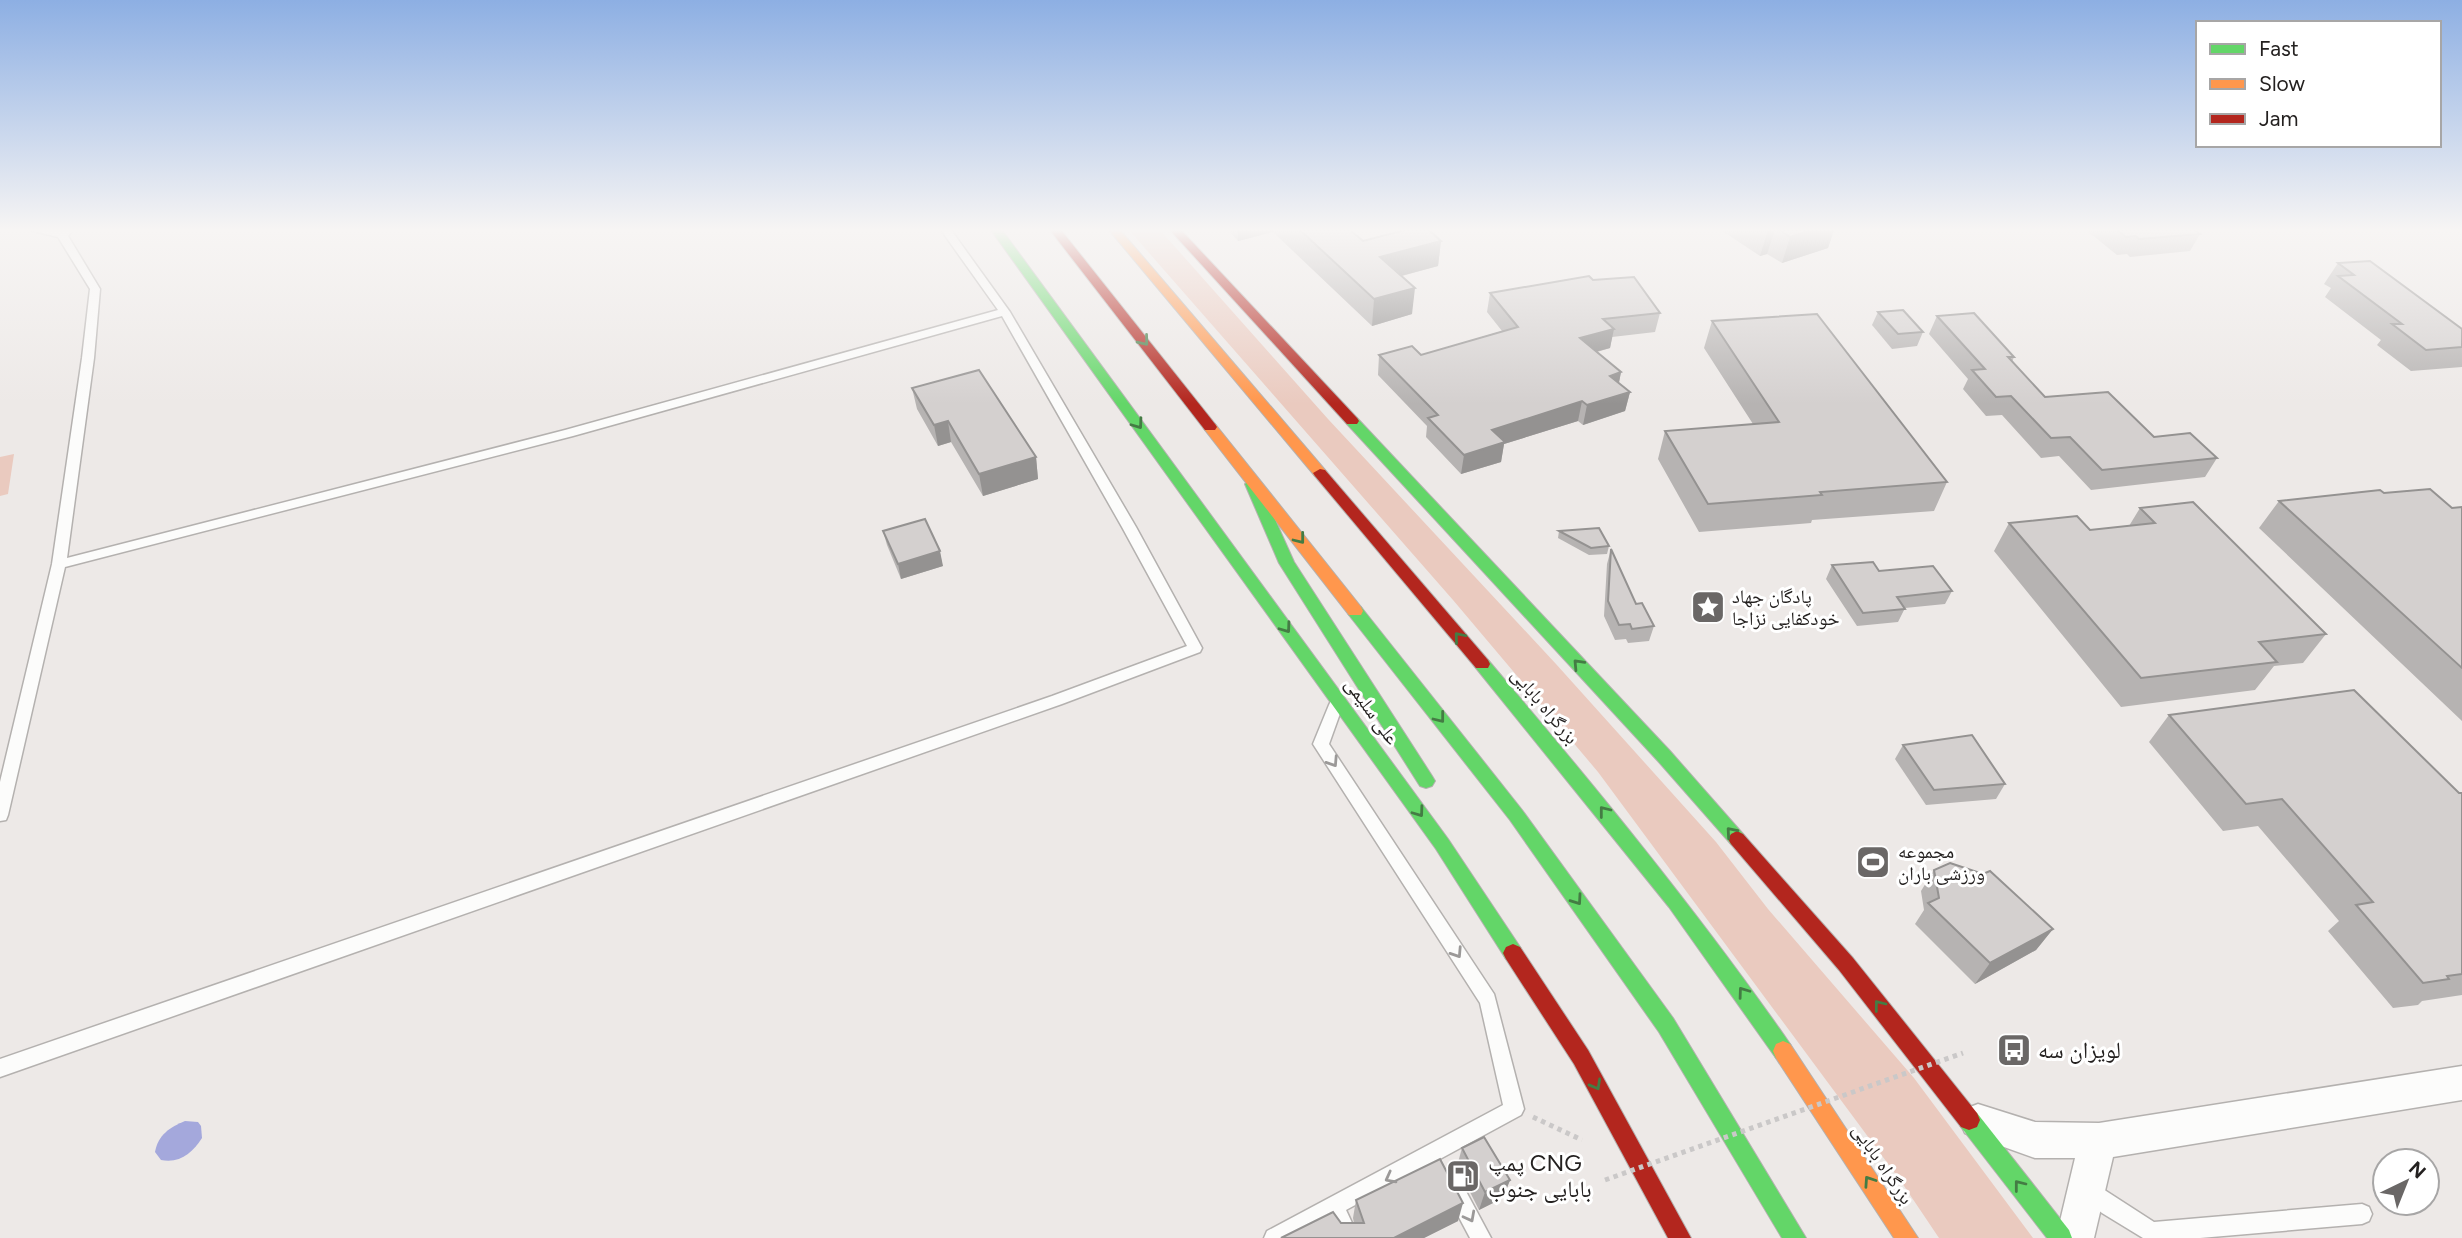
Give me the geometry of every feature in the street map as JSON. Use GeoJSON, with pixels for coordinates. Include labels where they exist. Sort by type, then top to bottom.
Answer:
{"type":"FeatureCollection","features":[{"type":"Feature","properties":{"kind":"main road","name":"علی سلیمی"},"geometry":{"type":"LineString","coordinates":[[1038,288],[1442,844],[1581,1057],[1680,1238]]}},
{"type":"Feature","properties":{"kind":"main road"},"geometry":{"type":"LineString","coordinates":[[1101,288],[1516,815],[1666,1025],[1795,1238]]}},
{"type":"Feature","properties":{"kind":"main road","name":"بزرگراه بابایی"},"geometry":{"type":"LineString","coordinates":[[1163,288],[1586,787],[1746,995],[1907,1238]]}},
{"type":"Feature","properties":{"kind":"main road"},"geometry":{"type":"LineString","coordinates":[[1229,288],[1664,756],[1846,964],[2061,1238]]}},
{"type":"Feature","properties":{"kind":"main road"},"geometry":{"type":"LineString","coordinates":[[1245,469],[1287,564],[1433,792]]}},
{"type":"Feature","properties":{"kind":"main road"},"geometry":{"type":"LineString","coordinates":[[1504,909],[1581,1057]]}},
{"type":"Feature","properties":{"kind":"street"},"geometry":{"type":"LineString","coordinates":[[1964,1115],[2035,1140],[2099,1141],[2462,1083]]}},
{"type":"Feature","properties":{"kind":"street"},"geometry":{"type":"LineString","coordinates":[[2075,1238],[2085,1186],[2099,1141]]}},
{"type":"Feature","properties":{"kind":"lane"},"geometry":{"type":"LineString","coordinates":[[0,815],[59,564],[88,358],[93,288]]}},
{"type":"Feature","properties":{"kind":"lane"},"geometry":{"type":"LineString","coordinates":[[0,1068],[1057,700],[1195,648],[1129,527],[1005,312],[988,288]]}},
{"type":"Feature","properties":{"kind":"lane"},"geometry":{"type":"LineString","coordinates":[[59,564],[569,433],[1005,312]]}},
{"type":"Feature","properties":{"kind":"lane"},"geometry":{"type":"LineString","coordinates":[[1274,1238],[1514,1110],[1488,1000],[1321,744],[1338,700]]}},
{"type":"Feature","properties":{"kind":"lane"},"geometry":{"type":"LineString","coordinates":[[1436,1153],[1481,1238]]}},
{"type":"Feature","properties":{"kind":"lane"},"geometry":{"type":"LineString","coordinates":[[2085,1186],[2109,1206],[2154,1235],[2362,1214]]}},
{"type":"Feature","properties":{"kind":"lane"},"geometry":{"type":"LineString","coordinates":[[1334,1208],[1349,1238]]}},
{"type":"Feature","properties":{"kind":"path"},"geometry":{"type":"LineString","coordinates":[[1605,1180],[1963,1053]]}},
{"type":"Feature","properties":{"kind":"path"},"geometry":{"type":"LineString","coordinates":[[1514,1110],[1581,1138]]}},
{"type":"Feature","properties":{"kind":"shaded area"},"geometry":{"type":"Polygon","coordinates":[[[1180,288],[1211,288],[1328,419],[1556,664],[1716,842],[1768,909],[1914,1078],[2033,1238],[1939,1238],[1900,1180],[1598,772],[1453,600],[1180,288]]]}},
{"type":"Feature","properties":{"kind":"shaded area"},"geometry":{"type":"Polygon","coordinates":[[[14,454],[8,494],[0,496],[0,457],[14,454]]]}},
{"type":"Feature","properties":{"kind":"water"},"geometry":{"type":"Polygon","coordinates":[[[185,1121],[198,1122],[202,1138],[185,1156],[168,1161],[161,1160],[155,1152],[162,1136],[185,1121]]]}},
{"type":"Feature","properties":{"kind":"building"},"geometry":{"type":"Polygon","coordinates":[[[1362,288],[1415,288],[1374,299],[1362,288]]]}},
{"type":"Feature","properties":{"kind":"building"},"geometry":{"type":"Polygon","coordinates":[[[1520,288],[1642,288],[1660,313],[1603,319],[1614,329],[1580,338],[1621,372],[1610,376],[1630,392],[1587,405],[1582,401],[1492,430],[1505,442],[1464,455],[1428,418],[1438,415],[1379,355],[1412,346],[1421,355],[1518,327],[1490,293],[1520,288]]]}},
{"type":"Feature","properties":{"kind":"building"},"geometry":{"type":"Polygon","coordinates":[[[2354,288],[2406,288],[2462,329],[2462,347],[2426,350],[2392,324],[2402,324],[2354,288]]]}},
{"type":"Feature","properties":{"kind":"building"},"geometry":{"type":"Polygon","coordinates":[[[1903,310],[1923,332],[1898,334],[1878,312],[1903,310]]]}},
{"type":"Feature","properties":{"kind":"building"},"geometry":{"type":"Polygon","coordinates":[[[1974,313],[2014,357],[2008,357],[2045,397],[2108,392],[2154,437],[2190,433],[2217,458],[2102,470],[2070,437],[2051,438],[2011,396],[1996,397],[1972,370],[1985,369],[1937,316],[1974,313]]]}},
{"type":"Feature","properties":{"kind":"building"},"geometry":{"type":"Polygon","coordinates":[[[1817,314],[1947,482],[1708,504],[1665,431],[1779,422],[1712,321],[1817,314]]]}},
{"type":"Feature","properties":{"kind":"building"},"geometry":{"type":"Polygon","coordinates":[[[979,370],[1036,457],[979,474],[948,421],[934,425],[912,388],[979,370]]]}},
{"type":"Feature","properties":{"kind":"building"},"geometry":{"type":"Polygon","coordinates":[[[2430,489],[2452,508],[2462,507],[2462,668],[2279,501],[2380,490],[2384,493],[2430,489]]]}},
{"type":"Feature","properties":{"kind":"building"},"geometry":{"type":"Polygon","coordinates":[[[2193,502],[2326,634],[2259,642],[2277,662],[2141,678],[2009,523],[2077,516],[2090,530],[2155,523],[2140,508],[2193,502]]]}},
{"type":"Feature","properties":{"kind":"building"},"geometry":{"type":"Polygon","coordinates":[[[925,519],[940,551],[898,564],[883,531],[925,519]]]}},
{"type":"Feature","properties":{"kind":"building"},"geometry":{"type":"Polygon","coordinates":[[[1599,528],[1609,546],[1591,548],[1559,531],[1599,528]]]}},
{"type":"Feature","properties":{"kind":"building"},"geometry":{"type":"Polygon","coordinates":[[[1611,549],[1636,604],[1642,603],[1654,626],[1632,629],[1630,624],[1619,625],[1608,601],[1611,549]]]}},
{"type":"Feature","properties":{"kind":"building"},"geometry":{"type":"Polygon","coordinates":[[[1873,562],[1879,571],[1933,566],[1952,591],[1897,597],[1905,609],[1863,613],[1832,565],[1873,562]]]}},
{"type":"Feature","properties":{"kind":"building"},"geometry":{"type":"Polygon","coordinates":[[[2354,690],[2462,793],[2462,974],[2447,976],[2449,979],[2423,983],[2356,905],[2373,902],[2282,799],[2246,804],[2169,715],[2354,690]]]}},
{"type":"Feature","properties":{"kind":"building"},"geometry":{"type":"Polygon","coordinates":[[[1972,735],[2005,784],[1934,790],[1903,745],[1972,735]]]}},
{"type":"Feature","properties":{"kind":"building"},"geometry":{"type":"Polygon","coordinates":[[[1950,863],[1983,874],[1990,871],[2053,929],[1990,963],[1928,903],[1939,898],[1934,870],[1950,863]]]}},
{"type":"Feature","properties":{"kind":"building"},"geometry":{"type":"Polygon","coordinates":[[[1484,1137],[1510,1180],[1485,1192],[1462,1148],[1484,1137]]]}},
{"type":"Feature","properties":{"kind":"building"},"geometry":{"type":"Polygon","coordinates":[[[1440,1159],[1463,1203],[1394,1238],[1281,1238],[1333,1212],[1341,1223],[1364,1223],[1356,1200],[1440,1159]]]}},
{"type":"Feature","properties":{"kind":"traffic: fast"},"geometry":{"type":"LineString","coordinates":[[1038,288],[1442,844],[1513,953]]}},
{"type":"Feature","properties":{"kind":"traffic: fast"},"geometry":{"type":"LineString","coordinates":[[1352,421],[1664,756],[1737,839]]}},
{"type":"Feature","properties":{"kind":"traffic: fast"},"geometry":{"type":"LineString","coordinates":[[1252,484],[1287,563],[1426,781]]}},
{"type":"Feature","properties":{"kind":"traffic: fast"},"geometry":{"type":"LineString","coordinates":[[1355,611],[1516,815],[1666,1025],[1795,1238]]}},
{"type":"Feature","properties":{"kind":"traffic: fast"},"geometry":{"type":"LineString","coordinates":[[1482,664],[1676,902],[1749,1000],[1783,1051]]}},
{"type":"Feature","properties":{"kind":"traffic: fast"},"geometry":{"type":"LineString","coordinates":[[1969,1120],[2061,1238]]}},
{"type":"Feature","properties":{"kind":"traffic: slow"},"geometry":{"type":"LineString","coordinates":[[1163,288],[1320,473]]}},
{"type":"Feature","properties":{"kind":"traffic: slow"},"geometry":{"type":"LineString","coordinates":[[1210,427],[1355,611]]}},
{"type":"Feature","properties":{"kind":"traffic: slow"},"geometry":{"type":"LineString","coordinates":[[1783,1051],[1907,1238]]}},
{"type":"Feature","properties":{"kind":"traffic: jam"},"geometry":{"type":"LineString","coordinates":[[1100,288],[1210,427]]}},
{"type":"Feature","properties":{"kind":"traffic: jam"},"geometry":{"type":"LineString","coordinates":[[1229,288],[1352,421]]}},
{"type":"Feature","properties":{"kind":"traffic: jam"},"geometry":{"type":"LineString","coordinates":[[1320,473],[1482,664]]}},
{"type":"Feature","properties":{"kind":"traffic: jam"},"geometry":{"type":"LineString","coordinates":[[1737,839],[1846,964],[1969,1120]]}},
{"type":"Feature","properties":{"kind":"traffic: jam"},"geometry":{"type":"LineString","coordinates":[[1513,953],[1581,1057],[1680,1238]]}},
{"type":"Feature","properties":{"kind":"place","name":"پادگان جهاد خودکفایی نزاجا"},"geometry":{"type":"Point","coordinates":[1708,607]}},
{"type":"Feature","properties":{"kind":"place","name":"مجموعه ورزشی باران"},"geometry":{"type":"Point","coordinates":[1873,862]}},
{"type":"Feature","properties":{"kind":"place","name":"لویزان سه"},"geometry":{"type":"Point","coordinates":[2014,1050]}},
{"type":"Feature","properties":{"kind":"place","name":"پمپ CNG بابایی جنوب"},"geometry":{"type":"Point","coordinates":[1463,1176]}}]}
